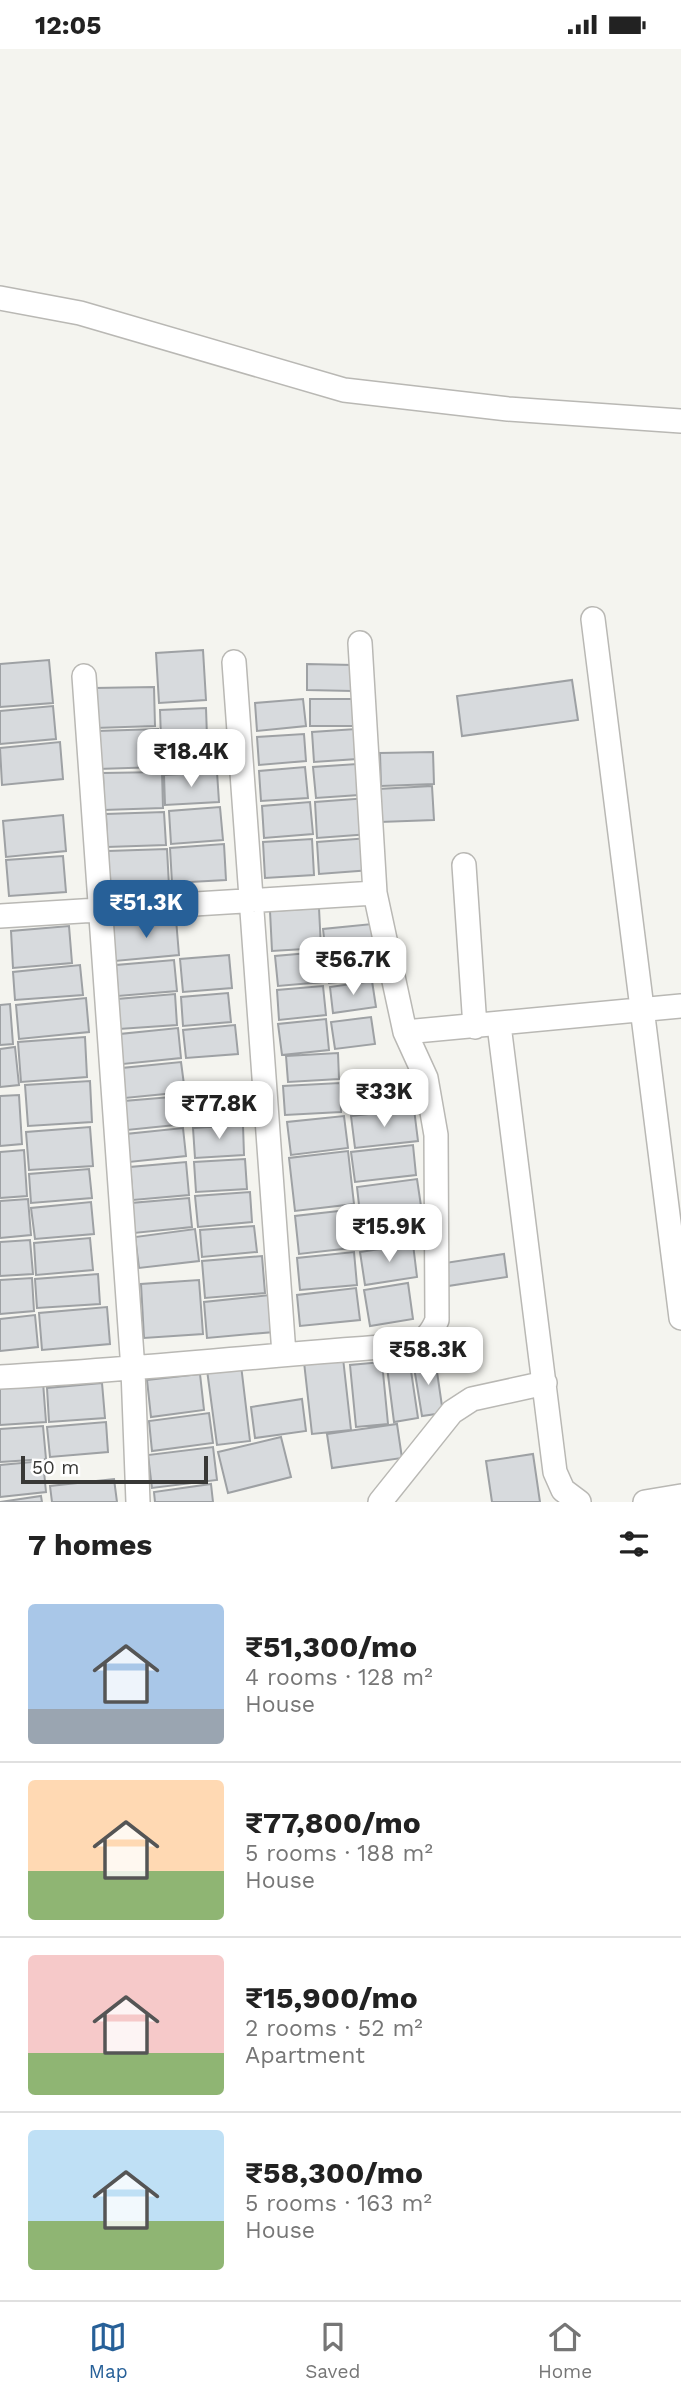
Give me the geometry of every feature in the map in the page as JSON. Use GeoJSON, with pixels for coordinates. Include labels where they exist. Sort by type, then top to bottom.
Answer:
{"type":"FeatureCollection","features":[{"type":"Feature","properties":{"kind":"street"},"geometry":{"type":"LineString","coordinates":[[0,298],[80,313],[344,390],[508,409],[681,421]]}},
{"type":"Feature","properties":{"kind":"street"},"geometry":{"type":"LineString","coordinates":[[593,619],[681,1318]]}},
{"type":"Feature","properties":{"kind":"street"},"geometry":{"type":"LineString","coordinates":[[0,1377],[133,1370],[284,1354],[410,1345],[422,1341],[437,1320],[436,1135],[426,1078],[405,1032],[375,893],[360,643]]}},
{"type":"Feature","properties":{"kind":"street"},"geometry":{"type":"LineString","coordinates":[[234,662],[284,1354]]}},
{"type":"Feature","properties":{"kind":"street"},"geometry":{"type":"LineString","coordinates":[[84,676],[133,1370],[138,1502]]}},
{"type":"Feature","properties":{"kind":"street"},"geometry":{"type":"LineString","coordinates":[[464,865],[475,1027]]}},
{"type":"Feature","properties":{"kind":"street"},"geometry":{"type":"LineString","coordinates":[[0,916],[100,912],[251,899],[375,893]]}},
{"type":"Feature","properties":{"kind":"street"},"geometry":{"type":"LineString","coordinates":[[405,1032],[681,1006]]}},
{"type":"Feature","properties":{"kind":"street"},"geometry":{"type":"LineString","coordinates":[[499,1025],[555,1472],[563,1490],[579,1502]]}},
{"type":"Feature","properties":{"kind":"street"},"geometry":{"type":"LineString","coordinates":[[380,1502],[452,1412],[472,1399],[545,1383]]}},
{"type":"Feature","properties":{"kind":"street"},"geometry":{"type":"LineString","coordinates":[[645,1502],[681,1496]]}},
{"type":"Feature","properties":{"kind":"building"},"geometry":{"type":"Polygon","coordinates":[[[203,650],[206,700],[159,703],[156,653],[203,650]]]}},
{"type":"Feature","properties":{"kind":"building"},"geometry":{"type":"Polygon","coordinates":[[[49,660],[53,703],[0,707],[0,664],[49,660]]]}},
{"type":"Feature","properties":{"kind":"building"},"geometry":{"type":"Polygon","coordinates":[[[307,664],[353,665],[352,691],[307,690],[307,664]]]}},
{"type":"Feature","properties":{"kind":"building"},"geometry":{"type":"Polygon","coordinates":[[[572,680],[578,720],[462,736],[457,696],[572,680]]]}},
{"type":"Feature","properties":{"kind":"building"},"geometry":{"type":"Polygon","coordinates":[[[154,687],[155,726],[95,728],[94,688],[154,687]]]}},
{"type":"Feature","properties":{"kind":"building"},"geometry":{"type":"Polygon","coordinates":[[[303,699],[306,726],[257,731],[255,703],[303,699]]]}},
{"type":"Feature","properties":{"kind":"building"},"geometry":{"type":"Polygon","coordinates":[[[310,699],[353,699],[353,726],[310,726],[310,699]]]}},
{"type":"Feature","properties":{"kind":"building"},"geometry":{"type":"Polygon","coordinates":[[[53,706],[56,739],[0,744],[0,711],[53,706]]]}},
{"type":"Feature","properties":{"kind":"building"},"geometry":{"type":"Polygon","coordinates":[[[206,708],[207,737],[161,739],[160,710],[206,708]]]}},
{"type":"Feature","properties":{"kind":"building"},"geometry":{"type":"Polygon","coordinates":[[[158,729],[159,767],[98,769],[97,731],[158,729]]]}},
{"type":"Feature","properties":{"kind":"building"},"geometry":{"type":"Polygon","coordinates":[[[356,729],[357,759],[314,762],[312,732],[356,729]]]}},
{"type":"Feature","properties":{"kind":"building"},"geometry":{"type":"Polygon","coordinates":[[[304,734],[306,761],[259,765],[257,737],[304,734]]]}},
{"type":"Feature","properties":{"kind":"building"},"geometry":{"type":"Polygon","coordinates":[[[212,741],[213,768],[164,770],[163,743],[212,741]]]}},
{"type":"Feature","properties":{"kind":"building"},"geometry":{"type":"Polygon","coordinates":[[[60,742],[63,779],[2,785],[0,748],[60,742]]]}},
{"type":"Feature","properties":{"kind":"building"},"geometry":{"type":"Polygon","coordinates":[[[433,752],[434,784],[381,786],[380,753],[433,752]]]}},
{"type":"Feature","properties":{"kind":"building"},"geometry":{"type":"Polygon","coordinates":[[[357,764],[359,795],[316,798],[313,767],[357,764]]]}},
{"type":"Feature","properties":{"kind":"building"},"geometry":{"type":"Polygon","coordinates":[[[305,767],[308,798],[261,801],[259,771],[305,767]]]}},
{"type":"Feature","properties":{"kind":"building"},"geometry":{"type":"Polygon","coordinates":[[[162,772],[163,808],[104,810],[103,773],[162,772]]]}},
{"type":"Feature","properties":{"kind":"building"},"geometry":{"type":"Polygon","coordinates":[[[217,772],[219,802],[165,805],[164,775],[217,772]]]}},
{"type":"Feature","properties":{"kind":"building"},"geometry":{"type":"Polygon","coordinates":[[[432,786],[434,820],[380,822],[378,789],[432,786]]]}},
{"type":"Feature","properties":{"kind":"building"},"geometry":{"type":"Polygon","coordinates":[[[368,798],[370,834],[317,838],[315,802],[368,798]]]}},
{"type":"Feature","properties":{"kind":"building"},"geometry":{"type":"Polygon","coordinates":[[[310,802],[313,834],[264,838],[262,806],[310,802]]]}},
{"type":"Feature","properties":{"kind":"building"},"geometry":{"type":"Polygon","coordinates":[[[220,807],[223,840],[171,844],[169,811],[220,807]]]}},
{"type":"Feature","properties":{"kind":"building"},"geometry":{"type":"Polygon","coordinates":[[[164,812],[166,845],[107,847],[106,814],[164,812]]]}},
{"type":"Feature","properties":{"kind":"building"},"geometry":{"type":"Polygon","coordinates":[[[63,815],[66,851],[6,857],[3,821],[63,815]]]}},
{"type":"Feature","properties":{"kind":"building"},"geometry":{"type":"Polygon","coordinates":[[[369,838],[371,870],[319,874],[317,842],[369,838]]]}},
{"type":"Feature","properties":{"kind":"building"},"geometry":{"type":"Polygon","coordinates":[[[312,839],[314,875],[265,878],[263,842],[312,839]]]}},
{"type":"Feature","properties":{"kind":"building"},"geometry":{"type":"Polygon","coordinates":[[[224,844],[226,880],[172,883],[170,848],[224,844]]]}},
{"type":"Feature","properties":{"kind":"building"},"geometry":{"type":"Polygon","coordinates":[[[167,849],[169,886],[110,889],[108,851],[167,849]]]}},
{"type":"Feature","properties":{"kind":"building"},"geometry":{"type":"Polygon","coordinates":[[[63,856],[66,892],[9,896],[6,860],[63,856]]]}},
{"type":"Feature","properties":{"kind":"building"},"geometry":{"type":"Polygon","coordinates":[[[319,908],[321,948],[272,951],[270,911],[319,908]]]}},
{"type":"Feature","properties":{"kind":"building"},"geometry":{"type":"Polygon","coordinates":[[[176,919],[179,955],[115,961],[112,925],[176,919]]]}},
{"type":"Feature","properties":{"kind":"building"},"geometry":{"type":"Polygon","coordinates":[[[372,924],[377,978],[329,983],[323,929],[372,924]]]}},
{"type":"Feature","properties":{"kind":"building"},"geometry":{"type":"Polygon","coordinates":[[[69,926],[72,963],[13,968],[11,931],[69,926]]]}},
{"type":"Feature","properties":{"kind":"building"},"geometry":{"type":"Polygon","coordinates":[[[320,952],[323,982],[278,986],[275,956],[320,952]]]}},
{"type":"Feature","properties":{"kind":"building"},"geometry":{"type":"Polygon","coordinates":[[[229,955],[232,988],[183,992],[180,959],[229,955]]]}},
{"type":"Feature","properties":{"kind":"building"},"geometry":{"type":"Polygon","coordinates":[[[174,960],[177,991],[118,996],[116,965],[174,960]]]}},
{"type":"Feature","properties":{"kind":"building"},"geometry":{"type":"Polygon","coordinates":[[[80,965],[83,995],[15,1000],[13,972],[80,965]]]}},
{"type":"Feature","properties":{"kind":"building"},"geometry":{"type":"Polygon","coordinates":[[[372,981],[376,1007],[333,1013],[330,987],[372,981]]]}},
{"type":"Feature","properties":{"kind":"building"},"geometry":{"type":"Polygon","coordinates":[[[323,986],[326,1015],[279,1020],[277,990],[323,986]]]}},
{"type":"Feature","properties":{"kind":"building"},"geometry":{"type":"Polygon","coordinates":[[[228,993],[231,1022],[183,1026],[181,997],[228,993]]]}},
{"type":"Feature","properties":{"kind":"building"},"geometry":{"type":"Polygon","coordinates":[[[175,994],[177,1025],[119,1029],[117,999],[175,994]]]}},
{"type":"Feature","properties":{"kind":"building"},"geometry":{"type":"Polygon","coordinates":[[[86,998],[89,1032],[19,1039],[16,1005],[86,998]]]}},
{"type":"Feature","properties":{"kind":"building"},"geometry":{"type":"Polygon","coordinates":[[[10,1004],[13,1044],[0,1045],[0,1005],[10,1004]]]}},
{"type":"Feature","properties":{"kind":"building"},"geometry":{"type":"Polygon","coordinates":[[[371,1017],[375,1044],[335,1049],[331,1022],[371,1017]]]}},
{"type":"Feature","properties":{"kind":"building"},"geometry":{"type":"Polygon","coordinates":[[[326,1019],[329,1050],[282,1055],[278,1024],[326,1019]]]}},
{"type":"Feature","properties":{"kind":"building"},"geometry":{"type":"Polygon","coordinates":[[[235,1025],[238,1054],[186,1058],[183,1030],[235,1025]]]}},
{"type":"Feature","properties":{"kind":"building"},"geometry":{"type":"Polygon","coordinates":[[[178,1028],[181,1058],[123,1064],[120,1034],[178,1028]]]}},
{"type":"Feature","properties":{"kind":"building"},"geometry":{"type":"Polygon","coordinates":[[[85,1037],[87,1077],[21,1082],[18,1042],[85,1037]]]}},
{"type":"Feature","properties":{"kind":"building"},"geometry":{"type":"Polygon","coordinates":[[[15,1047],[19,1085],[0,1087],[0,1049],[15,1047]]]}},
{"type":"Feature","properties":{"kind":"building"},"geometry":{"type":"Polygon","coordinates":[[[338,1053],[339,1079],[288,1082],[286,1056],[338,1053]]]}},
{"type":"Feature","properties":{"kind":"building"},"geometry":{"type":"Polygon","coordinates":[[[181,1062],[185,1092],[125,1098],[122,1068],[181,1062]]]}},
{"type":"Feature","properties":{"kind":"building"},"geometry":{"type":"Polygon","coordinates":[[[90,1081],[92,1122],[28,1126],[25,1085],[90,1081]]]}},
{"type":"Feature","properties":{"kind":"building"},"geometry":{"type":"Polygon","coordinates":[[[340,1083],[341,1112],[285,1115],[283,1086],[340,1083]]]}},
{"type":"Feature","properties":{"kind":"building"},"geometry":{"type":"Polygon","coordinates":[[[238,1093],[241,1121],[190,1126],[188,1097],[238,1093]]]}},
{"type":"Feature","properties":{"kind":"building"},"geometry":{"type":"Polygon","coordinates":[[[19,1095],[22,1144],[0,1146],[0,1096],[19,1095]]]}},
{"type":"Feature","properties":{"kind":"building"},"geometry":{"type":"Polygon","coordinates":[[[183,1096],[185,1124],[127,1130],[124,1101],[183,1096]]]}},
{"type":"Feature","properties":{"kind":"building"},"geometry":{"type":"Polygon","coordinates":[[[414,1109],[418,1141],[355,1148],[351,1116],[414,1109]]]}},
{"type":"Feature","properties":{"kind":"building"},"geometry":{"type":"Polygon","coordinates":[[[344,1116],[348,1148],[291,1155],[287,1122],[344,1116]]]}},
{"type":"Feature","properties":{"kind":"building"},"geometry":{"type":"Polygon","coordinates":[[[243,1125],[244,1155],[195,1158],[193,1128],[243,1125]]]}},
{"type":"Feature","properties":{"kind":"building"},"geometry":{"type":"Polygon","coordinates":[[[90,1127],[93,1166],[29,1170],[26,1132],[90,1127]]]}},
{"type":"Feature","properties":{"kind":"building"},"geometry":{"type":"Polygon","coordinates":[[[183,1128],[186,1156],[129,1162],[126,1134],[183,1128]]]}},
{"type":"Feature","properties":{"kind":"building"},"geometry":{"type":"Polygon","coordinates":[[[413,1145],[416,1175],[355,1182],[351,1152],[413,1145]]]}},
{"type":"Feature","properties":{"kind":"building"},"geometry":{"type":"Polygon","coordinates":[[[24,1150],[27,1196],[0,1198],[0,1152],[24,1150]]]}},
{"type":"Feature","properties":{"kind":"building"},"geometry":{"type":"Polygon","coordinates":[[[348,1151],[354,1204],[295,1211],[289,1158],[348,1151]]]}},
{"type":"Feature","properties":{"kind":"building"},"geometry":{"type":"Polygon","coordinates":[[[245,1159],[247,1189],[196,1192],[194,1162],[245,1159]]]}},
{"type":"Feature","properties":{"kind":"building"},"geometry":{"type":"Polygon","coordinates":[[[186,1162],[189,1195],[133,1200],[130,1167],[186,1162]]]}},
{"type":"Feature","properties":{"kind":"building"},"geometry":{"type":"Polygon","coordinates":[[[89,1169],[92,1198],[31,1203],[29,1174],[89,1169]]]}},
{"type":"Feature","properties":{"kind":"building"},"geometry":{"type":"Polygon","coordinates":[[[417,1179],[421,1206],[360,1214],[357,1187],[417,1179]]]}},
{"type":"Feature","properties":{"kind":"building"},"geometry":{"type":"Polygon","coordinates":[[[250,1192],[252,1222],[198,1227],[195,1196],[250,1192]]]}},
{"type":"Feature","properties":{"kind":"building"},"geometry":{"type":"Polygon","coordinates":[[[189,1198],[192,1227],[134,1233],[131,1203],[189,1198]]]}},
{"type":"Feature","properties":{"kind":"building"},"geometry":{"type":"Polygon","coordinates":[[[28,1199],[31,1235],[0,1238],[0,1201],[28,1199]]]}},
{"type":"Feature","properties":{"kind":"building"},"geometry":{"type":"Polygon","coordinates":[[[91,1202],[94,1234],[35,1239],[31,1208],[91,1202]]]}},
{"type":"Feature","properties":{"kind":"building"},"geometry":{"type":"Polygon","coordinates":[[[356,1209],[360,1247],[299,1254],[295,1216],[356,1209]]]}},
{"type":"Feature","properties":{"kind":"building"},"geometry":{"type":"Polygon","coordinates":[[[413,1210],[417,1239],[364,1246],[360,1217],[413,1210]]]}},
{"type":"Feature","properties":{"kind":"building"},"geometry":{"type":"Polygon","coordinates":[[[254,1226],[257,1252],[202,1257],[200,1230],[254,1226]]]}},
{"type":"Feature","properties":{"kind":"building"},"geometry":{"type":"Polygon","coordinates":[[[195,1229],[199,1261],[139,1268],[135,1237],[195,1229]]]}},
{"type":"Feature","properties":{"kind":"building"},"geometry":{"type":"Polygon","coordinates":[[[90,1238],[93,1270],[36,1275],[34,1243],[90,1238]]]}},
{"type":"Feature","properties":{"kind":"building"},"geometry":{"type":"Polygon","coordinates":[[[30,1240],[33,1274],[0,1276],[0,1242],[30,1240]]]}},
{"type":"Feature","properties":{"kind":"building"},"geometry":{"type":"Polygon","coordinates":[[[413,1244],[417,1277],[365,1285],[360,1252],[413,1244]]]}},
{"type":"Feature","properties":{"kind":"building"},"geometry":{"type":"Polygon","coordinates":[[[354,1252],[357,1285],[300,1290],[297,1258],[354,1252]]]}},
{"type":"Feature","properties":{"kind":"building"},"geometry":{"type":"Polygon","coordinates":[[[504,1254],[507,1277],[448,1286],[445,1263],[504,1254]]]}},
{"type":"Feature","properties":{"kind":"building"},"geometry":{"type":"Polygon","coordinates":[[[262,1256],[265,1293],[205,1298],[202,1261],[262,1256]]]}},
{"type":"Feature","properties":{"kind":"building"},"geometry":{"type":"Polygon","coordinates":[[[98,1274],[100,1304],[37,1308],[35,1279],[98,1274]]]}},
{"type":"Feature","properties":{"kind":"building"},"geometry":{"type":"Polygon","coordinates":[[[32,1278],[34,1311],[0,1314],[0,1280],[32,1278]]]}},
{"type":"Feature","properties":{"kind":"building"},"geometry":{"type":"Polygon","coordinates":[[[199,1280],[203,1334],[144,1338],[141,1284],[199,1280]]]}},
{"type":"Feature","properties":{"kind":"building"},"geometry":{"type":"Polygon","coordinates":[[[408,1283],[413,1319],[370,1326],[364,1290],[408,1283]]]}},
{"type":"Feature","properties":{"kind":"building"},"geometry":{"type":"Polygon","coordinates":[[[356,1288],[360,1320],[300,1326],[297,1295],[356,1288]]]}},
{"type":"Feature","properties":{"kind":"building"},"geometry":{"type":"Polygon","coordinates":[[[270,1295],[274,1332],[207,1338],[204,1302],[270,1295]]]}},
{"type":"Feature","properties":{"kind":"building"},"geometry":{"type":"Polygon","coordinates":[[[107,1307],[110,1344],[42,1350],[39,1313],[107,1307]]]}},
{"type":"Feature","properties":{"kind":"building"},"geometry":{"type":"Polygon","coordinates":[[[35,1315],[38,1347],[0,1351],[0,1319],[35,1315]]]}},
{"type":"Feature","properties":{"kind":"building"},"geometry":{"type":"Polygon","coordinates":[[[343,1358],[351,1430],[312,1434],[304,1362],[343,1358]]]}},
{"type":"Feature","properties":{"kind":"building"},"geometry":{"type":"Polygon","coordinates":[[[435,1358],[443,1413],[422,1416],[413,1361],[435,1358]]]}},
{"type":"Feature","properties":{"kind":"building"},"geometry":{"type":"Polygon","coordinates":[[[382,1362],[388,1424],[356,1427],[350,1365],[382,1362]]]}},
{"type":"Feature","properties":{"kind":"building"},"geometry":{"type":"Polygon","coordinates":[[[410,1364],[418,1418],[394,1422],[387,1367],[410,1364]]]}},
{"type":"Feature","properties":{"kind":"building"},"geometry":{"type":"Polygon","coordinates":[[[241,1365],[250,1441],[217,1445],[207,1370],[241,1365]]]}},
{"type":"Feature","properties":{"kind":"building"},"geometry":{"type":"Polygon","coordinates":[[[200,1374],[204,1410],[151,1417],[147,1380],[200,1374]]]}},
{"type":"Feature","properties":{"kind":"building"},"geometry":{"type":"Polygon","coordinates":[[[43,1382],[46,1422],[0,1425],[0,1384],[43,1382]]]}},
{"type":"Feature","properties":{"kind":"building"},"geometry":{"type":"Polygon","coordinates":[[[102,1383],[105,1418],[49,1422],[47,1388],[102,1383]]]}},
{"type":"Feature","properties":{"kind":"building"},"geometry":{"type":"Polygon","coordinates":[[[302,1399],[306,1431],[255,1438],[251,1407],[302,1399]]]}},
{"type":"Feature","properties":{"kind":"building"},"geometry":{"type":"Polygon","coordinates":[[[209,1413],[213,1443],[152,1451],[149,1421],[209,1413]]]}},
{"type":"Feature","properties":{"kind":"building"},"geometry":{"type":"Polygon","coordinates":[[[106,1422],[108,1452],[50,1457],[47,1427],[106,1422]]]}},
{"type":"Feature","properties":{"kind":"building"},"geometry":{"type":"Polygon","coordinates":[[[397,1424],[402,1458],[332,1468],[327,1434],[397,1424]]]}},
{"type":"Feature","properties":{"kind":"building"},"geometry":{"type":"Polygon","coordinates":[[[43,1426],[46,1459],[0,1462],[0,1429],[43,1426]]]}},
{"type":"Feature","properties":{"kind":"building"},"geometry":{"type":"Polygon","coordinates":[[[281,1437],[291,1477],[228,1493],[218,1452],[281,1437]]]}},
{"type":"Feature","properties":{"kind":"building"},"geometry":{"type":"Polygon","coordinates":[[[213,1447],[217,1480],[152,1488],[148,1455],[213,1447]]]}},
{"type":"Feature","properties":{"kind":"building"},"geometry":{"type":"Polygon","coordinates":[[[533,1454],[540,1502],[492,1502],[486,1461],[533,1454]]]}},
{"type":"Feature","properties":{"kind":"building"},"geometry":{"type":"Polygon","coordinates":[[[43,1461],[46,1492],[0,1497],[0,1465],[43,1461]]]}},
{"type":"Feature","properties":{"kind":"building"},"geometry":{"type":"Polygon","coordinates":[[[114,1479],[117,1502],[52,1502],[50,1486],[114,1479]]]}},
{"type":"Feature","properties":{"kind":"building"},"geometry":{"type":"Polygon","coordinates":[[[211,1484],[213,1502],[155,1502],[154,1492],[211,1484]]]}},
{"type":"Feature","properties":{"kind":"building"},"geometry":{"type":"Polygon","coordinates":[[[41,1496],[42,1502],[0,1502],[41,1496]]]}}]}
